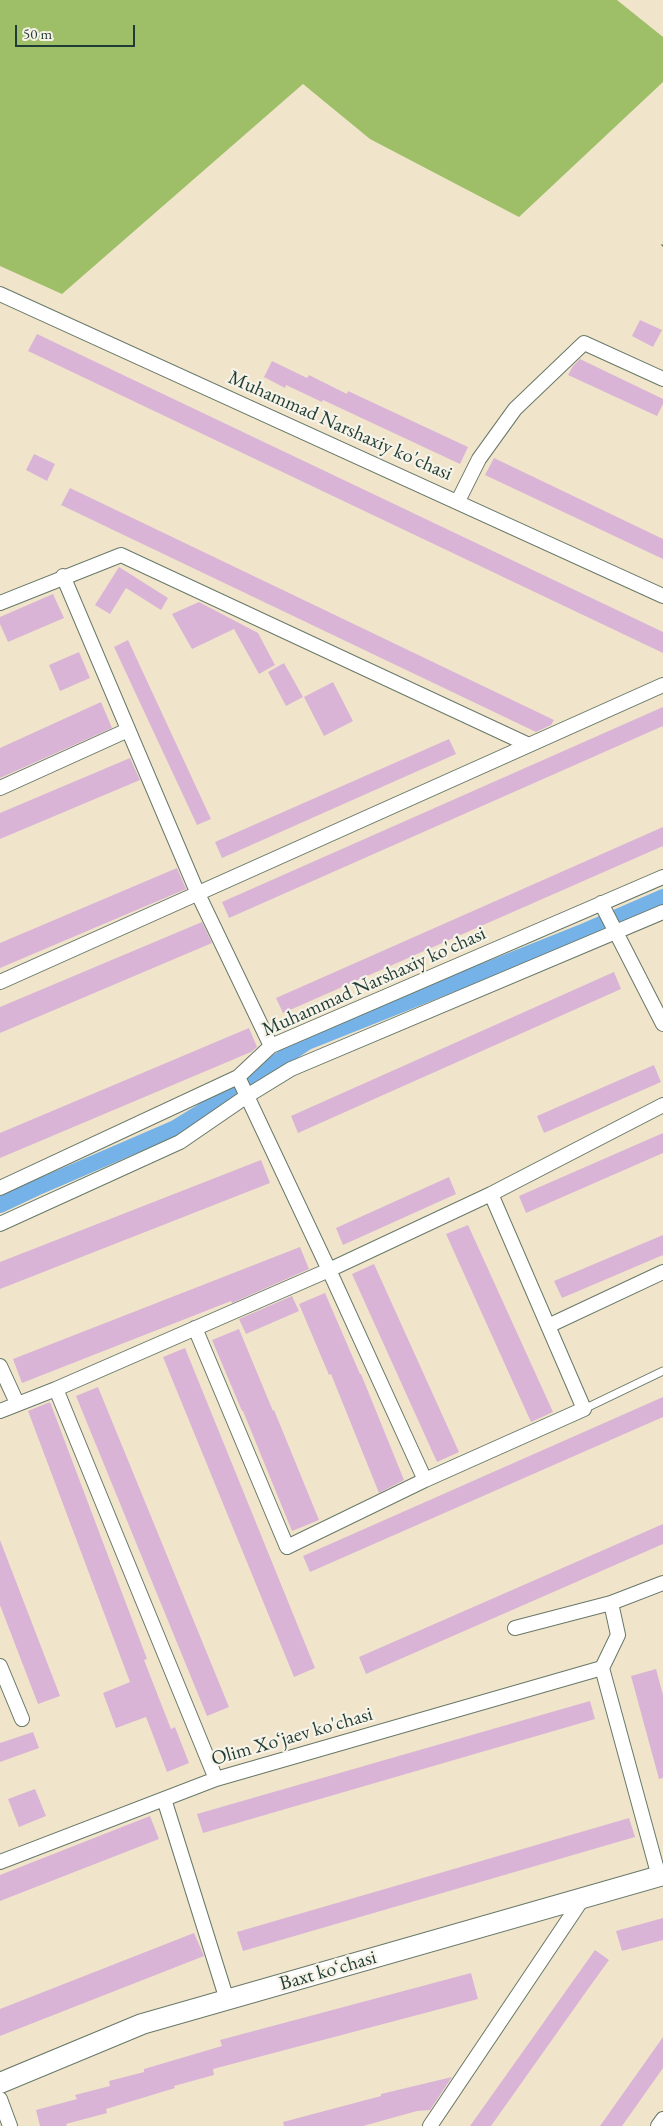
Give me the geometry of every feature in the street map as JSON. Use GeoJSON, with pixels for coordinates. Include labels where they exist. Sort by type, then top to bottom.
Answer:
{"type":"FeatureCollection","features":[{"type":"Feature","properties":{"kind":"main road","name":"Baxt koʻchasi"},"geometry":{"type":"LineString","coordinates":[[0,2084],[142,2024],[661,1876]]}},
{"type":"Feature","properties":{"kind":"street","name":"Muhammad Narshaxiy ko'chasi"},"geometry":{"type":"LineString","coordinates":[[0,294],[663,596]]}},
{"type":"Feature","properties":{"kind":"street"},"geometry":{"type":"LineString","coordinates":[[458,501],[480,459],[515,409],[584,343],[663,379]]}},
{"type":"Feature","properties":{"kind":"street"},"geometry":{"type":"LineString","coordinates":[[0,603],[63,576],[121,555],[529,745]]}},
{"type":"Feature","properties":{"kind":"street"},"geometry":{"type":"LineString","coordinates":[[63,576],[198,894],[271,1046]]}},
{"type":"Feature","properties":{"kind":"street"},"geometry":{"type":"LineString","coordinates":[[0,982],[663,685]]}},
{"type":"Feature","properties":{"kind":"street"},"geometry":{"type":"LineString","coordinates":[[0,788],[128,730]]}},
{"type":"Feature","properties":{"kind":"street","name":"Muhammad Narshaxiy ko'chasi"},"geometry":{"type":"LineString","coordinates":[[0,1188],[238,1077],[271,1046],[663,877]]}},
{"type":"Feature","properties":{"kind":"street"},"geometry":{"type":"LineString","coordinates":[[601,903],[663,1024]]}},
{"type":"Feature","properties":{"kind":"street"},"geometry":{"type":"LineString","coordinates":[[0,1224],[180,1142],[247,1096],[291,1069],[663,912]]}},
{"type":"Feature","properties":{"kind":"street"},"geometry":{"type":"LineString","coordinates":[[238,1077],[425,1480]]}},
{"type":"Feature","properties":{"kind":"street"},"geometry":{"type":"LineString","coordinates":[[0,1411],[56,1389],[329,1270],[491,1194],[663,1105]]}},
{"type":"Feature","properties":{"kind":"street"},"geometry":{"type":"LineString","coordinates":[[195,1328],[287,1547],[425,1480],[584,1409],[491,1194]]}},
{"type":"Feature","properties":{"kind":"street"},"geometry":{"type":"LineString","coordinates":[[548,1326],[663,1272]]}},
{"type":"Feature","properties":{"kind":"street"},"geometry":{"type":"LineString","coordinates":[[0,1366],[17,1403]]}},
{"type":"Feature","properties":{"kind":"street"},"geometry":{"type":"LineString","coordinates":[[56,1389],[216,1779]]}},
{"type":"Feature","properties":{"kind":"street"},"geometry":{"type":"LineString","coordinates":[[515,1628],[612,1603],[663,1583]]}},
{"type":"Feature","properties":{"kind":"street"},"geometry":{"type":"LineString","coordinates":[[612,1603],[618,1635],[602,1668],[661,1876]]}},
{"type":"Feature","properties":{"kind":"street"},"geometry":{"type":"LineString","coordinates":[[0,1666],[22,1719]]}},
{"type":"Feature","properties":{"kind":"street","name":"Olim Xoʻjaev ko'chasi"},"geometry":{"type":"LineString","coordinates":[[0,1862],[216,1779],[602,1668]]}},
{"type":"Feature","properties":{"kind":"street"},"geometry":{"type":"LineString","coordinates":[[164,1799],[227,2000]]}},
{"type":"Feature","properties":{"kind":"street"},"geometry":{"type":"LineString","coordinates":[[430,2126],[584,1898]]}},
{"type":"Feature","properties":{"kind":"street"},"geometry":{"type":"LineString","coordinates":[[0,2099],[10,2126]]}},
{"type":"Feature","properties":{"kind":"street"},"geometry":{"type":"LineString","coordinates":[[658,2126],[663,2119]]}},
{"type":"Feature","properties":{"kind":"lane"},"geometry":{"type":"LineString","coordinates":[[584,1409],[663,1371]]}},
{"type":"Feature","properties":{"kind":"green space"},"geometry":{"type":"Polygon","coordinates":[[[0,0],[617,0],[663,37],[663,82],[519,217],[370,139],[303,84],[62,294],[0,266],[0,0]]]}},
{"type":"Feature","properties":{"kind":"building"},"geometry":{"type":"Polygon","coordinates":[[[640,320],[662,330],[653,347],[632,336],[640,320]]]}},
{"type":"Feature","properties":{"kind":"building"},"geometry":{"type":"Polygon","coordinates":[[[37,334],[663,632],[663,653],[28,351],[37,334]]]}},
{"type":"Feature","properties":{"kind":"building"},"geometry":{"type":"Polygon","coordinates":[[[580,359],[663,399],[663,404],[657,416],[568,375],[580,359]]]}},
{"type":"Feature","properties":{"kind":"building"},"geometry":{"type":"Polygon","coordinates":[[[272,361],[307,378],[309,375],[347,394],[348,391],[468,447],[460,464],[323,400],[322,402],[286,385],[285,388],[264,377],[272,361]]]}},
{"type":"Feature","properties":{"kind":"building"},"geometry":{"type":"Polygon","coordinates":[[[34,454],[55,464],[47,481],[26,470],[34,454]]]}},
{"type":"Feature","properties":{"kind":"building"},"geometry":{"type":"Polygon","coordinates":[[[494,458],[663,539],[663,559],[485,475],[494,458]]]}},
{"type":"Feature","properties":{"kind":"building"},"geometry":{"type":"Polygon","coordinates":[[[70,488],[554,720],[551,725],[536,732],[61,505],[70,488]]]}},
{"type":"Feature","properties":{"kind":"building"},"geometry":{"type":"Polygon","coordinates":[[[119,567],[168,598],[161,610],[126,588],[110,614],[95,605],[119,567]]]}},
{"type":"Feature","properties":{"kind":"building"},"geometry":{"type":"Polygon","coordinates":[[[53,594],[64,618],[8,642],[0,624],[0,617],[53,594]]]}},
{"type":"Feature","properties":{"kind":"building"},"geometry":{"type":"Polygon","coordinates":[[[199,602],[258,633],[275,665],[259,674],[234,629],[192,649],[172,614],[199,602]]]}},
{"type":"Feature","properties":{"kind":"building"},"geometry":{"type":"Polygon","coordinates":[[[128,640],[211,819],[197,825],[114,647],[128,640]]]}},
{"type":"Feature","properties":{"kind":"building"},"geometry":{"type":"Polygon","coordinates":[[[79,652],[90,678],[60,691],[49,665],[79,652]]]}},
{"type":"Feature","properties":{"kind":"building"},"geometry":{"type":"Polygon","coordinates":[[[284,663],[303,697],[286,706],[268,672],[284,663]]]}},
{"type":"Feature","properties":{"kind":"building"},"geometry":{"type":"Polygon","coordinates":[[[333,682],[353,721],[324,736],[304,697],[333,682]]]}},
{"type":"Feature","properties":{"kind":"building"},"geometry":{"type":"Polygon","coordinates":[[[101,702],[112,728],[0,778],[0,748],[101,702]]]}},
{"type":"Feature","properties":{"kind":"building"},"geometry":{"type":"Polygon","coordinates":[[[663,707],[663,726],[229,918],[222,902],[663,707]]]}},
{"type":"Feature","properties":{"kind":"building"},"geometry":{"type":"Polygon","coordinates":[[[449,739],[456,754],[222,858],[215,842],[449,739]]]}},
{"type":"Feature","properties":{"kind":"building"},"geometry":{"type":"Polygon","coordinates":[[[130,758],[140,780],[0,839],[0,813],[130,758]]]}},
{"type":"Feature","properties":{"kind":"building"},"geometry":{"type":"Polygon","coordinates":[[[663,827],[663,846],[283,1013],[276,998],[663,827]]]}},
{"type":"Feature","properties":{"kind":"building"},"geometry":{"type":"Polygon","coordinates":[[[177,868],[186,889],[0,968],[0,943],[177,868]]]}},
{"type":"Feature","properties":{"kind":"building"},"geometry":{"type":"Polygon","coordinates":[[[202,922],[212,943],[0,1033],[0,1007],[202,922]]]}},
{"type":"Feature","properties":{"kind":"building"},"geometry":{"type":"Polygon","coordinates":[[[614,972],[621,989],[298,1133],[291,1116],[614,972]]]}},
{"type":"Feature","properties":{"kind":"building"},"geometry":{"type":"Polygon","coordinates":[[[249,1028],[257,1047],[251,1052],[0,1158],[0,1133],[249,1028]]]}},
{"type":"Feature","properties":{"kind":"building"},"geometry":{"type":"Polygon","coordinates":[[[654,1065],[661,1082],[544,1133],[537,1116],[654,1065]]]}},
{"type":"Feature","properties":{"kind":"building"},"geometry":{"type":"Polygon","coordinates":[[[663,1133],[663,1153],[526,1213],[519,1196],[663,1133]]]}},
{"type":"Feature","properties":{"kind":"building"},"geometry":{"type":"Polygon","coordinates":[[[261,1160],[270,1183],[0,1289],[0,1262],[261,1160]]]}},
{"type":"Feature","properties":{"kind":"building"},"geometry":{"type":"Polygon","coordinates":[[[449,1177],[456,1194],[343,1245],[336,1228],[449,1177]]]}},
{"type":"Feature","properties":{"kind":"building"},"geometry":{"type":"Polygon","coordinates":[[[468,1225],[553,1412],[531,1422],[446,1234],[468,1225]]]}},
{"type":"Feature","properties":{"kind":"building"},"geometry":{"type":"Polygon","coordinates":[[[663,1235],[663,1255],[562,1298],[554,1281],[663,1235]]]}},
{"type":"Feature","properties":{"kind":"building"},"geometry":{"type":"Polygon","coordinates":[[[300,1247],[309,1269],[232,1303],[231,1301],[22,1383],[13,1359],[300,1247]]]}},
{"type":"Feature","properties":{"kind":"building"},"geometry":{"type":"Polygon","coordinates":[[[374,1264],[459,1452],[437,1462],[352,1274],[374,1264]]]}},
{"type":"Feature","properties":{"kind":"building"},"geometry":{"type":"Polygon","coordinates":[[[325,1293],[361,1374],[404,1480],[379,1493],[331,1374],[329,1375],[299,1304],[325,1293]]]}},
{"type":"Feature","properties":{"kind":"building"},"geometry":{"type":"Polygon","coordinates":[[[292,1296],[299,1311],[246,1334],[239,1319],[292,1296]]]}},
{"type":"Feature","properties":{"kind":"building"},"geometry":{"type":"Polygon","coordinates":[[[239,1329],[319,1520],[292,1531],[212,1340],[239,1329]]]}},
{"type":"Feature","properties":{"kind":"building"},"geometry":{"type":"Polygon","coordinates":[[[185,1348],[315,1668],[294,1677],[163,1357],[185,1348]]]}},
{"type":"Feature","properties":{"kind":"building"},"geometry":{"type":"Polygon","coordinates":[[[98,1387],[229,1707],[207,1716],[76,1396],[98,1387]]]}},
{"type":"Feature","properties":{"kind":"building"},"geometry":{"type":"Polygon","coordinates":[[[663,1397],[663,1417],[310,1572],[303,1556],[663,1397]]]}},
{"type":"Feature","properties":{"kind":"building"},"geometry":{"type":"Polygon","coordinates":[[[50,1402],[147,1659],[144,1660],[171,1729],[175,1727],[189,1763],[167,1772],[146,1717],[116,1728],[103,1693],[130,1682],[28,1411],[50,1402]]]}},
{"type":"Feature","properties":{"kind":"building"},"geometry":{"type":"Polygon","coordinates":[[[663,1524],[663,1544],[366,1674],[359,1657],[663,1524]]]}},
{"type":"Feature","properties":{"kind":"building"},"geometry":{"type":"Polygon","coordinates":[[[0,1540],[60,1696],[38,1704],[0,1605],[0,1540]]]}},
{"type":"Feature","properties":{"kind":"building"},"geometry":{"type":"Polygon","coordinates":[[[656,1669],[663,1695],[663,1778],[659,1779],[631,1676],[656,1669]]]}},
{"type":"Feature","properties":{"kind":"building"},"geometry":{"type":"Polygon","coordinates":[[[590,1701],[595,1719],[203,1833],[197,1814],[590,1701]]]}},
{"type":"Feature","properties":{"kind":"building"},"geometry":{"type":"Polygon","coordinates":[[[33,1732],[39,1748],[0,1762],[0,1743],[33,1732]]]}},
{"type":"Feature","properties":{"kind":"building"},"geometry":{"type":"Polygon","coordinates":[[[35,1789],[46,1816],[19,1827],[8,1799],[35,1789]]]}},
{"type":"Feature","properties":{"kind":"building"},"geometry":{"type":"Polygon","coordinates":[[[150,1816],[159,1839],[0,1901],[0,1875],[150,1816]]]}},
{"type":"Feature","properties":{"kind":"building"},"geometry":{"type":"Polygon","coordinates":[[[629,1818],[635,1837],[243,1951],[237,1932],[629,1818]]]}},
{"type":"Feature","properties":{"kind":"building"},"geometry":{"type":"Polygon","coordinates":[[[663,1918],[663,1940],[622,1951],[616,1931],[663,1918]]]}},
{"type":"Feature","properties":{"kind":"building"},"geometry":{"type":"Polygon","coordinates":[[[194,1933],[204,1956],[0,2036],[0,2009],[194,1933]]]}},
{"type":"Feature","properties":{"kind":"building"},"geometry":{"type":"Polygon","coordinates":[[[595,1950],[609,1960],[491,2126],[470,2126],[595,1950]]]}},
{"type":"Feature","properties":{"kind":"building"},"geometry":{"type":"Polygon","coordinates":[[[471,1973],[478,1999],[213,2069],[214,2075],[174,2086],[175,2088],[106,2109],[107,2113],[66,2124],[67,2126],[40,2126],[36,2110],[77,2099],[75,2095],[110,2086],[109,2081],[144,2072],[144,2069],[222,2046],[220,2040],[471,1973]]]}},
{"type":"Feature","properties":{"kind":"building"},"geometry":{"type":"Polygon","coordinates":[[[663,2037],[663,2068],[622,2126],[600,2126],[663,2037]]]}},
{"type":"Feature","properties":{"kind":"building"},"geometry":{"type":"Polygon","coordinates":[[[452,2077],[430,2110],[417,2111],[363,2126],[284,2126],[283,2122],[381,2096],[381,2094],[452,2077]]]}},
{"type":"Feature","properties":{"kind":"waterway"},"geometry":{"type":"LineString","coordinates":[[0,1205],[175,1128],[307,1042],[580,933],[663,897]]}}]}
